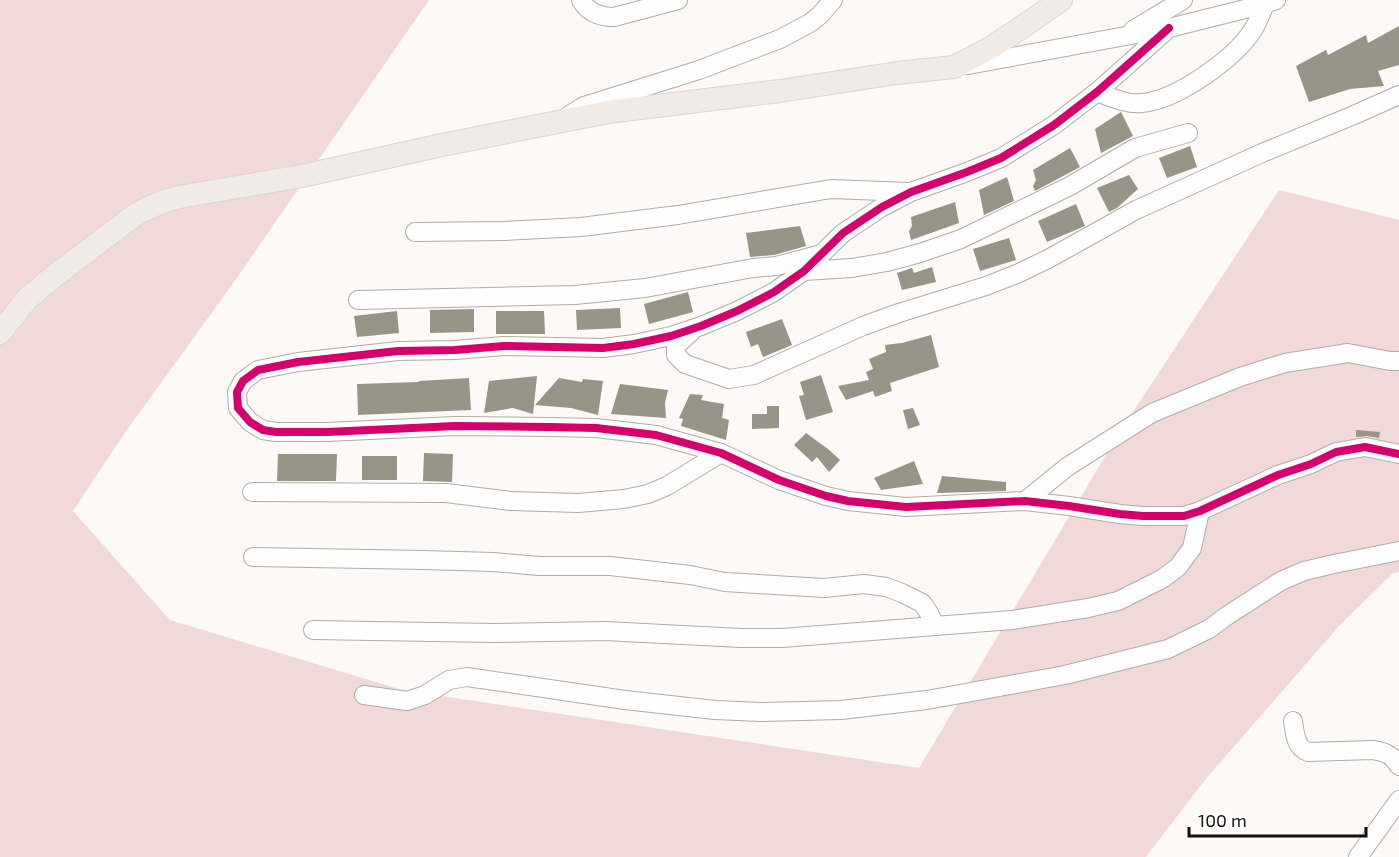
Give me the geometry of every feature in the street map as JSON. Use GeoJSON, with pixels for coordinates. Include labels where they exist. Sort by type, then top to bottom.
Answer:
{"type":"FeatureCollection","features":[{"type":"Feature","properties":{"kind":"main road"},"geometry":{"type":"LineString","coordinates":[[0,333],[27,299],[53,277],[135,215],[164,201],[302,176],[619,110],[954,67],[992,47],[1061,0]]}},
{"type":"Feature","properties":{"kind":"street"},"geometry":{"type":"LineString","coordinates":[[581,0],[586,8],[598,15],[614,17],[678,0]]}},
{"type":"Feature","properties":{"kind":"street"},"geometry":{"type":"LineString","coordinates":[[562,121],[572,112],[584,106],[699,70],[780,39],[810,23],[832,0]]}},
{"type":"Feature","properties":{"kind":"street"},"geometry":{"type":"LineString","coordinates":[[1122,37],[1183,0]]}},
{"type":"Feature","properties":{"kind":"street"},"geometry":{"type":"LineString","coordinates":[[954,67],[1169,28],[1270,2]]}},
{"type":"Feature","properties":{"kind":"street"},"geometry":{"type":"LineString","coordinates":[[1097,92],[1133,104],[1159,99],[1181,89],[1211,73],[1243,42],[1254,29],[1270,2]]}},
{"type":"Feature","properties":{"kind":"street"},"geometry":{"type":"LineString","coordinates":[[1169,28],[1097,92],[1054,125],[1001,158],[911,192],[882,207],[843,233],[804,271],[774,292],[737,311],[671,336],[603,348],[504,346],[398,351],[298,362],[258,370],[243,381],[237,392],[238,408],[250,422],[263,430],[276,432],[455,426],[596,428],[656,435],[721,453],[779,480],[826,496],[848,501],[906,507],[1025,501],[1119,514],[1184,516],[1200,511],[1278,475],[1311,465],[1336,452],[1365,447],[1399,454]]}},
{"type":"Feature","properties":{"kind":"street"},"geometry":{"type":"LineString","coordinates":[[697,327],[676,346],[676,355],[684,364],[729,379],[754,375],[863,326],[986,286],[1018,273],[1136,210],[1399,95]]}},
{"type":"Feature","properties":{"kind":"street"},"geometry":{"type":"LineString","coordinates":[[804,271],[852,268],[887,262],[961,239],[1070,186],[1135,148],[1188,133]]}},
{"type":"Feature","properties":{"kind":"street"},"geometry":{"type":"LineString","coordinates":[[416,232],[581,227],[678,215],[831,189],[911,192]]}},
{"type":"Feature","properties":{"kind":"street"},"geometry":{"type":"LineString","coordinates":[[358,300],[575,295],[645,288],[753,268],[776,266],[821,254]]}},
{"type":"Feature","properties":{"kind":"street"},"geometry":{"type":"LineString","coordinates":[[1025,501],[1067,466],[1152,413],[1240,377],[1285,363],[1348,353],[1399,361]]}},
{"type":"Feature","properties":{"kind":"street"},"geometry":{"type":"LineString","coordinates":[[252,492],[446,493],[512,501],[590,502],[648,494],[667,486],[721,453]]}},
{"type":"Feature","properties":{"kind":"street"},"geometry":{"type":"LineString","coordinates":[[313,630],[493,633],[605,631],[782,638],[1012,620],[1118,601],[1162,579],[1178,567],[1192,548],[1200,511]]}},
{"type":"Feature","properties":{"kind":"street"},"geometry":{"type":"LineString","coordinates":[[364,695],[407,701],[425,695],[449,680],[467,677],[625,700],[726,711],[841,710],[927,700],[1065,675],[1168,649],[1209,629],[1281,581],[1304,571],[1399,551]]}},
{"type":"Feature","properties":{"kind":"street"},"geometry":{"type":"LineString","coordinates":[[253,557],[610,566],[679,573],[725,582],[824,588],[864,584],[886,587],[922,603],[935,626]]}},
{"type":"Feature","properties":{"kind":"street"},"geometry":{"type":"LineString","coordinates":[[1293,721],[1296,739],[1303,750],[1308,752],[1373,750],[1392,756],[1399,766]]}},
{"type":"Feature","properties":{"kind":"street"},"geometry":{"type":"LineString","coordinates":[[1358,857],[1399,800]]}},
{"type":"Feature","properties":{"kind":"shaded area"},"geometry":{"type":"Polygon","coordinates":[[[0,0],[429,0],[234,282],[124,434],[73,511],[170,620],[402,690],[919,768],[1119,433],[1279,190],[1399,220],[1399,572],[1393,573],[1339,626],[1204,781],[1146,857],[0,857],[0,0]]]}},
{"type":"Feature","properties":{"kind":"building"},"geometry":{"type":"Polygon","coordinates":[[[1399,26],[1399,65],[1378,71],[1384,86],[1350,89],[1309,102],[1296,66],[1326,50],[1328,55],[1366,35],[1368,43],[1399,26]]]}},
{"type":"Feature","properties":{"kind":"building"},"geometry":{"type":"Polygon","coordinates":[[[1121,112],[1133,136],[1101,153],[1095,129],[1121,112]]]}},
{"type":"Feature","properties":{"kind":"building"},"geometry":{"type":"Polygon","coordinates":[[[1190,146],[1197,167],[1167,178],[1159,158],[1190,146]]]}},
{"type":"Feature","properties":{"kind":"building"},"geometry":{"type":"Polygon","coordinates":[[[1070,148],[1080,167],[1035,191],[1033,186],[1036,180],[1033,170],[1070,148]]]}},
{"type":"Feature","properties":{"kind":"building"},"geometry":{"type":"Polygon","coordinates":[[[1129,175],[1138,189],[1117,208],[1109,212],[1097,188],[1129,175]]]}},
{"type":"Feature","properties":{"kind":"building"},"geometry":{"type":"Polygon","coordinates":[[[1007,177],[1014,201],[984,215],[979,190],[1007,177]]]}},
{"type":"Feature","properties":{"kind":"building"},"geometry":{"type":"Polygon","coordinates":[[[955,202],[959,223],[911,240],[909,231],[912,226],[911,217],[955,202]]]}},
{"type":"Feature","properties":{"kind":"building"},"geometry":{"type":"Polygon","coordinates":[[[1076,204],[1085,226],[1047,242],[1038,221],[1076,204]]]}},
{"type":"Feature","properties":{"kind":"building"},"geometry":{"type":"Polygon","coordinates":[[[800,226],[806,246],[774,255],[750,257],[746,233],[800,226]]]}},
{"type":"Feature","properties":{"kind":"building"},"geometry":{"type":"Polygon","coordinates":[[[1009,238],[1016,260],[980,271],[973,249],[1009,238]]]}},
{"type":"Feature","properties":{"kind":"building"},"geometry":{"type":"Polygon","coordinates":[[[932,267],[936,282],[902,290],[897,273],[912,268],[914,273],[932,267]]]}},
{"type":"Feature","properties":{"kind":"building"},"geometry":{"type":"Polygon","coordinates":[[[688,292],[693,312],[649,324],[644,304],[688,292]]]}},
{"type":"Feature","properties":{"kind":"building"},"geometry":{"type":"Polygon","coordinates":[[[620,308],[621,328],[577,330],[576,310],[620,308]]]}},
{"type":"Feature","properties":{"kind":"building"},"geometry":{"type":"Polygon","coordinates":[[[474,309],[474,332],[430,333],[430,310],[474,309]]]}},
{"type":"Feature","properties":{"kind":"building"},"geometry":{"type":"Polygon","coordinates":[[[397,311],[399,333],[357,337],[354,316],[397,311]]]}},
{"type":"Feature","properties":{"kind":"building"},"geometry":{"type":"Polygon","coordinates":[[[496,311],[544,311],[545,334],[496,334],[496,311]]]}},
{"type":"Feature","properties":{"kind":"building"},"geometry":{"type":"Polygon","coordinates":[[[782,319],[792,345],[763,357],[758,344],[751,347],[746,332],[782,319]]]}},
{"type":"Feature","properties":{"kind":"building"},"geometry":{"type":"Polygon","coordinates":[[[931,335],[939,367],[890,383],[892,391],[875,397],[873,391],[846,400],[838,386],[869,380],[866,372],[873,369],[869,359],[886,352],[885,345],[931,335]]]}},
{"type":"Feature","properties":{"kind":"building"},"geometry":{"type":"Polygon","coordinates":[[[821,375],[833,412],[806,420],[799,396],[804,395],[800,382],[821,375]]]}},
{"type":"Feature","properties":{"kind":"building"},"geometry":{"type":"Polygon","coordinates":[[[537,376],[533,414],[513,408],[484,413],[489,381],[537,376]]]}},
{"type":"Feature","properties":{"kind":"building"},"geometry":{"type":"Polygon","coordinates":[[[469,378],[471,410],[358,415],[357,384],[469,378]]]}},
{"type":"Feature","properties":{"kind":"building"},"geometry":{"type":"Polygon","coordinates":[[[559,378],[582,382],[583,379],[603,381],[598,415],[571,408],[535,405],[559,378]]]}},
{"type":"Feature","properties":{"kind":"building"},"geometry":{"type":"Polygon","coordinates":[[[620,384],[668,390],[665,403],[666,418],[611,414],[620,384]]]}},
{"type":"Feature","properties":{"kind":"building"},"geometry":{"type":"Polygon","coordinates":[[[690,394],[703,395],[701,400],[724,404],[722,418],[729,420],[726,440],[681,426],[683,419],[679,418],[690,394]]]}},
{"type":"Feature","properties":{"kind":"building"},"geometry":{"type":"Polygon","coordinates":[[[767,406],[779,406],[779,428],[752,429],[752,414],[767,414],[767,406]]]}},
{"type":"Feature","properties":{"kind":"building"},"geometry":{"type":"Polygon","coordinates":[[[913,408],[920,425],[908,429],[903,410],[913,408]]]}},
{"type":"Feature","properties":{"kind":"building"},"geometry":{"type":"Polygon","coordinates":[[[1356,430],[1380,432],[1379,438],[1356,437],[1356,430]]]}},
{"type":"Feature","properties":{"kind":"building"},"geometry":{"type":"Polygon","coordinates":[[[806,433],[840,460],[829,472],[817,457],[812,462],[794,445],[806,433]]]}},
{"type":"Feature","properties":{"kind":"building"},"geometry":{"type":"Polygon","coordinates":[[[424,453],[453,454],[452,482],[423,481],[424,453]]]}},
{"type":"Feature","properties":{"kind":"building"},"geometry":{"type":"Polygon","coordinates":[[[278,454],[337,454],[336,481],[277,481],[278,454]]]}},
{"type":"Feature","properties":{"kind":"building"},"geometry":{"type":"Polygon","coordinates":[[[362,456],[397,456],[397,480],[362,480],[362,456]]]}},
{"type":"Feature","properties":{"kind":"building"},"geometry":{"type":"Polygon","coordinates":[[[914,461],[923,484],[881,490],[874,478],[914,461]]]}},
{"type":"Feature","properties":{"kind":"building"},"geometry":{"type":"Polygon","coordinates":[[[942,476],[1006,482],[1006,491],[937,493],[942,476]]]}},
{"type":"Feature","properties":{"kind":"cycle path"},"geometry":{"type":"LineString","coordinates":[[1169,28],[1097,92],[1054,125],[1001,158],[911,192],[882,207],[843,233],[804,271],[774,292],[701,326],[671,336],[603,348],[504,346],[398,351],[298,362],[258,370],[243,381],[237,392],[238,408],[250,422],[263,430],[276,432],[455,426],[596,428],[656,435],[721,453],[779,480],[826,496],[848,501],[906,507],[1025,501],[1120,514],[1184,516],[1336,452],[1365,447],[1399,454]]}}]}
